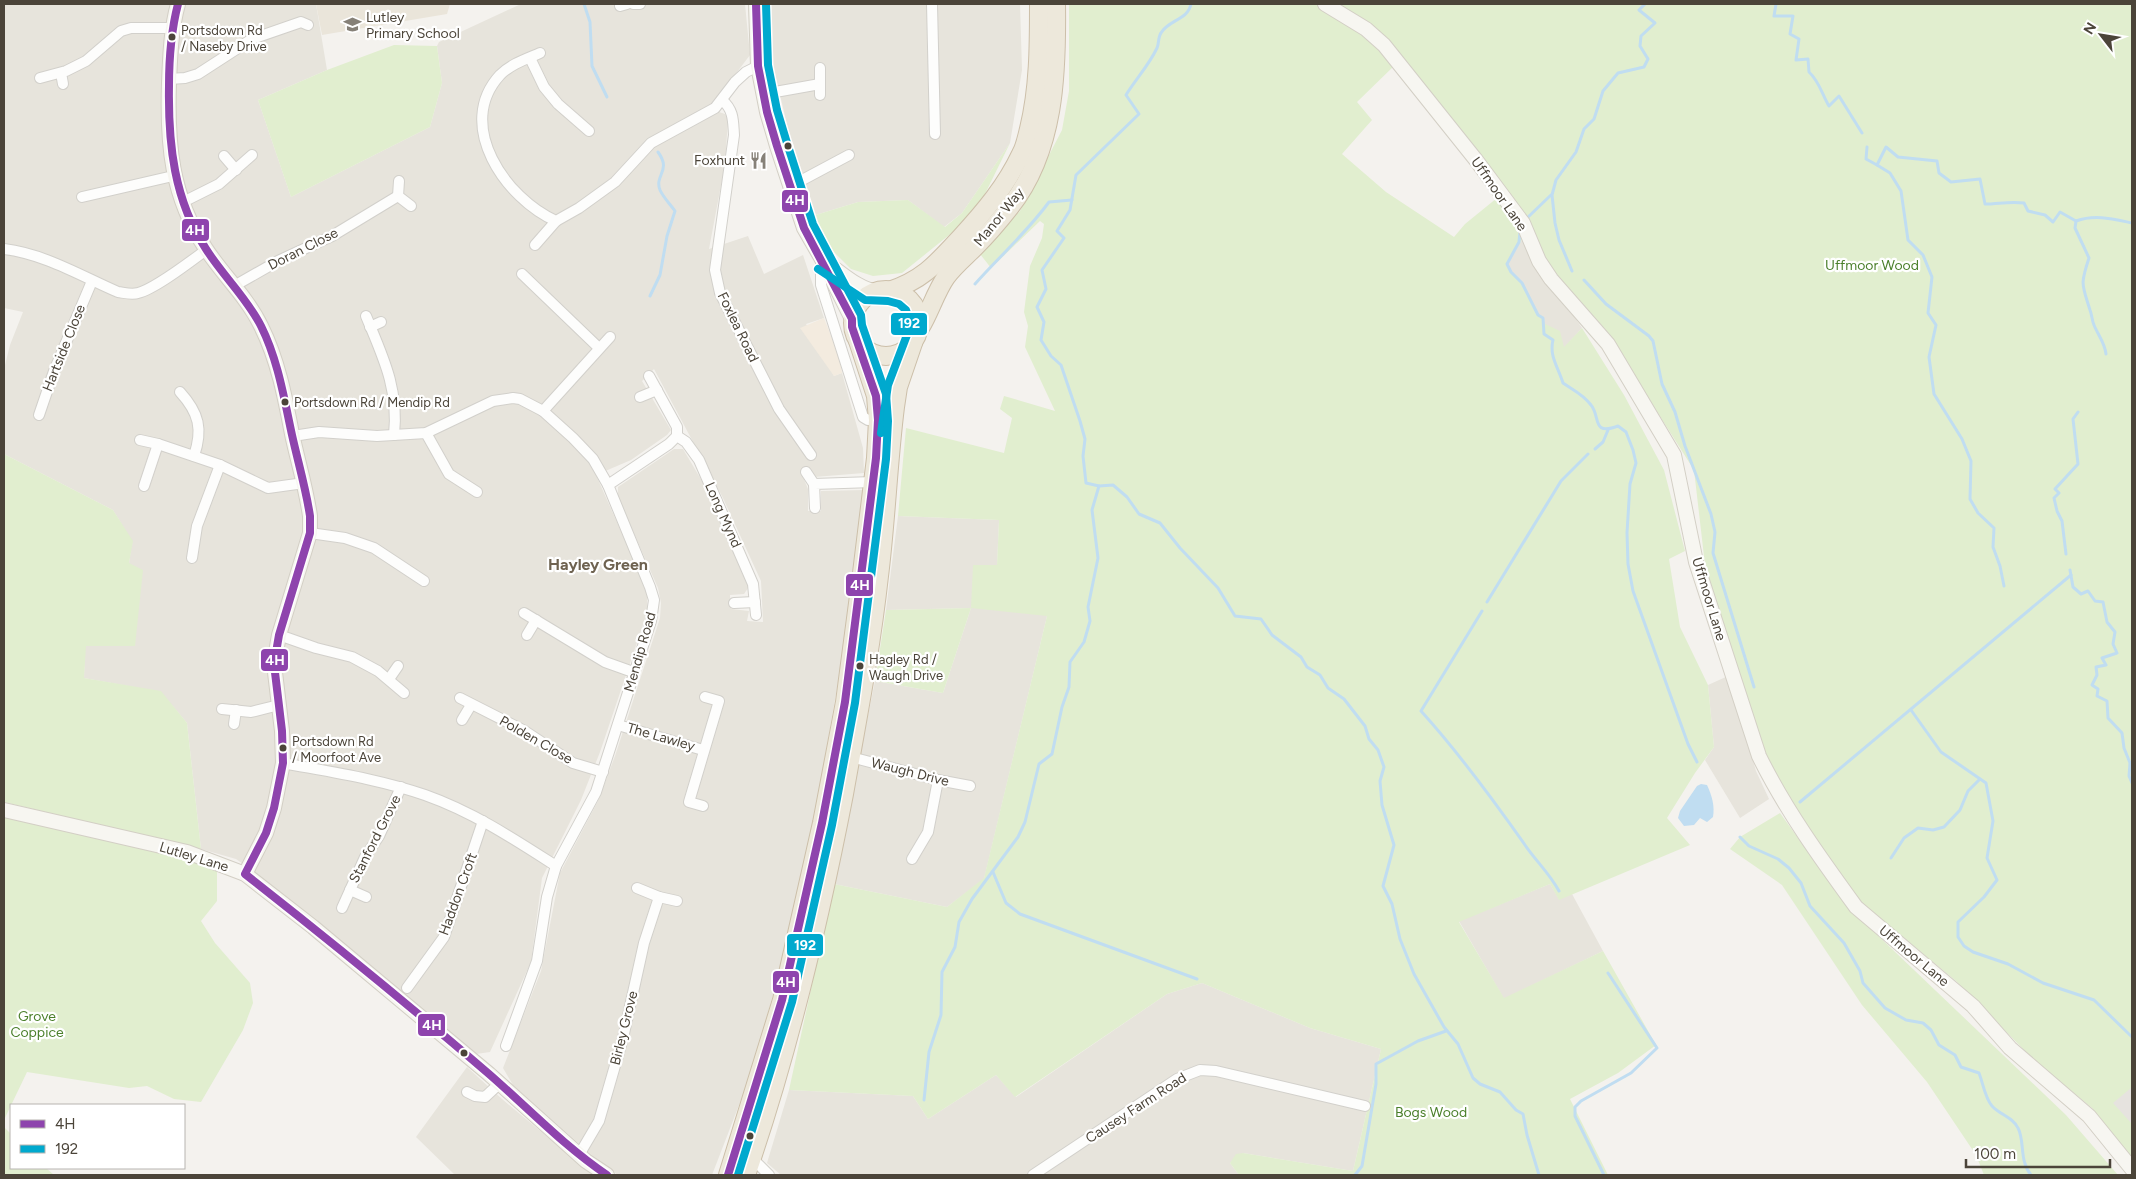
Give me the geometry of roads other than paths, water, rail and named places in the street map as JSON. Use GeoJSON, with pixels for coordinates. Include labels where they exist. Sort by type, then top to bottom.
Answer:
{"type":"FeatureCollection","features":[{"type":"Feature","properties":{"kind":"highway","name":"Manor Way"},"geometry":{"type":"LineString","coordinates":[[883,291],[905,286],[923,276],[991,205],[1018,160],[1035,106],[1039,4]]}},
{"type":"Feature","properties":{"kind":"highway","name":"Manor Way"},"geometry":{"type":"LineString","coordinates":[[746,1175],[816,932],[851,757],[861,704],[879,575],[898,387],[936,293],[947,276],[988,234],[1012,205],[1024,187],[1040,153],[1047,131],[1053,98],[1057,41],[1056,4]]}},
{"type":"Feature","properties":{"kind":"highway"},"geometry":{"type":"LineString","coordinates":[[728,1175],[782,1000],[822,823],[845,702],[873,482],[878,420],[876,396],[852,327],[852,319],[857,305],[864,298],[883,291],[904,295],[914,304],[918,313],[917,336],[902,352],[878,356],[866,349],[858,341]]}},
{"type":"Feature","properties":{"kind":"street"},"geometry":{"type":"LineString","coordinates":[[178,4],[169,79],[167,127],[173,176],[194,229],[206,250],[261,325],[274,356],[284,388],[310,516],[310,532],[279,635],[274,664],[282,731],[283,763],[274,808],[266,833],[245,874]]}},
{"type":"Feature","properties":{"kind":"street"},"geometry":{"type":"LineString","coordinates":[[633,4],[640,4]]}},
{"type":"Feature","properties":{"kind":"street"},"geometry":{"type":"LineString","coordinates":[[756,4],[758,66],[774,138],[804,228],[852,319]]}},
{"type":"Feature","properties":{"kind":"street"},"geometry":{"type":"LineString","coordinates":[[932,4],[935,134]]}},
{"type":"Feature","properties":{"kind":"street","name":"Uffmoor Lane"},"geometry":{"type":"LineString","coordinates":[[1325,4],[1366,29],[1384,45],[1476,160],[1523,223],[1539,261],[1551,279],[1608,344],[1674,455],[1696,562],[1759,756],[1772,782],[1842,887],[1856,906],[1973,1006],[2010,1048],[2089,1116],[2132,1169]]}},
{"type":"Feature","properties":{"kind":"street"},"geometry":{"type":"LineString","coordinates":[[169,79],[185,78],[198,74],[252,39],[302,21]]}},
{"type":"Feature","properties":{"kind":"street"},"geometry":{"type":"LineString","coordinates":[[40,78],[60,73],[86,61],[121,30],[131,28],[174,28]]}},
{"type":"Feature","properties":{"kind":"street"},"geometry":{"type":"LineString","coordinates":[[540,53],[508,68],[498,77],[488,95],[484,110],[483,134],[496,168],[508,183],[546,217],[556,221]]}},
{"type":"Feature","properties":{"kind":"street"},"geometry":{"type":"LineString","coordinates":[[530,58],[544,88],[558,104],[589,131]]}},
{"type":"Feature","properties":{"kind":"street"},"geometry":{"type":"LineString","coordinates":[[535,245],[556,221],[579,208],[615,182],[651,143],[715,108],[735,82],[746,72],[758,66]]}},
{"type":"Feature","properties":{"kind":"street"},"geometry":{"type":"LineString","coordinates":[[820,68],[820,96]]}},
{"type":"Feature","properties":{"kind":"street"},"geometry":{"type":"LineString","coordinates":[[60,73],[63,84]]}},
{"type":"Feature","properties":{"kind":"street"},"geometry":{"type":"LineString","coordinates":[[764,94],[820,84]]}},
{"type":"Feature","properties":{"kind":"street","name":"Foxlea Road"},"geometry":{"type":"LineString","coordinates":[[722,100],[729,106],[732,114],[734,135],[715,270],[720,293],[779,409],[811,455]]}},
{"type":"Feature","properties":{"kind":"street"},"geometry":{"type":"LineString","coordinates":[[183,202],[219,184],[252,155]]}},
{"type":"Feature","properties":{"kind":"street"},"geometry":{"type":"LineString","coordinates":[[790,186],[849,155]]}},
{"type":"Feature","properties":{"kind":"street"},"geometry":{"type":"LineString","coordinates":[[224,156],[236,170]]}},
{"type":"Feature","properties":{"kind":"street"},"geometry":{"type":"LineString","coordinates":[[82,197],[173,176]]}},
{"type":"Feature","properties":{"kind":"street"},"geometry":{"type":"LineString","coordinates":[[399,181],[398,196],[411,206]]}},
{"type":"Feature","properties":{"kind":"street","name":"Doran Close"},"geometry":{"type":"LineString","coordinates":[[234,286],[278,261],[332,236],[398,196]]}},
{"type":"Feature","properties":{"kind":"street"},"geometry":{"type":"LineString","coordinates":[[4,249],[38,256],[118,292],[139,293],[206,250]]}},
{"type":"Feature","properties":{"kind":"street"},"geometry":{"type":"LineString","coordinates":[[822,259],[856,284],[869,291],[883,291]]}},
{"type":"Feature","properties":{"kind":"street"},"geometry":{"type":"LineString","coordinates":[[822,259],[821,285],[863,417],[868,420],[878,420]]}},
{"type":"Feature","properties":{"kind":"street"},"geometry":{"type":"LineString","coordinates":[[522,274],[599,348]]}},
{"type":"Feature","properties":{"kind":"street","name":"Hartside Close"},"geometry":{"type":"LineString","coordinates":[[38,415],[61,353],[92,281]]}},
{"type":"Feature","properties":{"kind":"street"},"geometry":{"type":"LineString","coordinates":[[366,316],[389,370],[396,416],[394,435]]}},
{"type":"Feature","properties":{"kind":"street"},"geometry":{"type":"LineString","coordinates":[[370,327],[381,322]]}},
{"type":"Feature","properties":{"kind":"street"},"geometry":{"type":"LineString","coordinates":[[543,411],[610,336]]}},
{"type":"Feature","properties":{"kind":"street","name":"Long Mynd"},"geometry":{"type":"LineString","coordinates":[[649,376],[677,427],[678,436],[686,442],[699,460],[714,493],[753,584],[756,615]]}},
{"type":"Feature","properties":{"kind":"street"},"geometry":{"type":"LineString","coordinates":[[640,397],[657,390]]}},
{"type":"Feature","properties":{"kind":"street"},"geometry":{"type":"LineString","coordinates":[[180,392],[192,405],[199,428],[199,442],[194,456]]}},
{"type":"Feature","properties":{"kind":"street","name":"Mendip Road"},"geometry":{"type":"LineString","coordinates":[[293,436],[319,432],[377,436],[426,433],[483,405],[502,398],[520,399],[543,411],[587,452],[608,485],[650,587],[654,600],[651,621],[633,672],[596,792],[556,866],[547,897],[537,961],[506,1046]]}},
{"type":"Feature","properties":{"kind":"street"},"geometry":{"type":"LineString","coordinates":[[426,433],[449,474],[477,492]]}},
{"type":"Feature","properties":{"kind":"street"},"geometry":{"type":"LineString","coordinates":[[608,485],[678,436]]}},
{"type":"Feature","properties":{"kind":"street"},"geometry":{"type":"LineString","coordinates":[[140,440],[158,444],[220,465],[268,488],[304,483]]}},
{"type":"Feature","properties":{"kind":"street"},"geometry":{"type":"LineString","coordinates":[[144,486],[158,444]]}},
{"type":"Feature","properties":{"kind":"street"},"geometry":{"type":"LineString","coordinates":[[192,558],[197,526],[220,465]]}},
{"type":"Feature","properties":{"kind":"street"},"geometry":{"type":"LineString","coordinates":[[806,472],[814,484],[815,508]]}},
{"type":"Feature","properties":{"kind":"street"},"geometry":{"type":"LineString","coordinates":[[814,484],[873,482]]}},
{"type":"Feature","properties":{"kind":"street"},"geometry":{"type":"LineString","coordinates":[[310,532],[344,538],[374,548],[424,581]]}},
{"type":"Feature","properties":{"kind":"street"},"geometry":{"type":"LineString","coordinates":[[734,603],[755,602]]}},
{"type":"Feature","properties":{"kind":"street"},"geometry":{"type":"LineString","coordinates":[[524,613],[605,662],[633,672]]}},
{"type":"Feature","properties":{"kind":"street"},"geometry":{"type":"LineString","coordinates":[[527,634],[536,620]]}},
{"type":"Feature","properties":{"kind":"street"},"geometry":{"type":"LineString","coordinates":[[279,635],[316,648],[352,657],[389,679],[404,692]]}},
{"type":"Feature","properties":{"kind":"street"},"geometry":{"type":"LineString","coordinates":[[389,679],[398,666]]}},
{"type":"Feature","properties":{"kind":"street","name":"The Lawley"},"geometry":{"type":"LineString","coordinates":[[703,806],[689,802],[718,701],[705,697]]}},
{"type":"Feature","properties":{"kind":"street","name":"Polden Close"},"geometry":{"type":"LineString","coordinates":[[460,698],[523,730],[573,762],[603,772]]}},
{"type":"Feature","properties":{"kind":"street"},"geometry":{"type":"LineString","coordinates":[[462,720],[471,705]]}},
{"type":"Feature","properties":{"kind":"street"},"geometry":{"type":"LineString","coordinates":[[222,709],[251,712],[279,706]]}},
{"type":"Feature","properties":{"kind":"street"},"geometry":{"type":"LineString","coordinates":[[234,724],[236,710]]}},
{"type":"Feature","properties":{"kind":"street","name":"The Lawley"},"geometry":{"type":"LineString","coordinates":[[618,725],[704,750]]}},
{"type":"Feature","properties":{"kind":"street","name":"Waugh Drive"},"geometry":{"type":"LineString","coordinates":[[851,757],[938,780],[970,786]]}},
{"type":"Feature","properties":{"kind":"street"},"geometry":{"type":"LineString","coordinates":[[283,763],[360,777],[443,802],[483,821],[556,866]]}},
{"type":"Feature","properties":{"kind":"street"},"geometry":{"type":"LineString","coordinates":[[912,859],[928,832],[938,780]]}},
{"type":"Feature","properties":{"kind":"street","name":"Stanford Grove"},"geometry":{"type":"LineString","coordinates":[[342,908],[401,788]]}},
{"type":"Feature","properties":{"kind":"street","name":"Lutley Lane"},"geometry":{"type":"LineString","coordinates":[[4,810],[187,852],[245,874],[313,926],[499,1084],[579,1155],[607,1175]]}},
{"type":"Feature","properties":{"kind":"street","name":"Haddon Croft"},"geometry":{"type":"LineString","coordinates":[[407,988],[444,938],[483,821]]}},
{"type":"Feature","properties":{"kind":"street"},"geometry":{"type":"LineString","coordinates":[[637,888],[659,897],[677,901]]}},
{"type":"Feature","properties":{"kind":"street","name":"Stanford Grove"},"geometry":{"type":"LineString","coordinates":[[350,890],[366,897]]}},
{"type":"Feature","properties":{"kind":"street","name":"Birley Grove"},"geometry":{"type":"LineString","coordinates":[[579,1155],[599,1121],[623,1038],[644,943],[659,897]]}},
{"type":"Feature","properties":{"kind":"street","name":"Causey Farm Road"},"geometry":{"type":"LineString","coordinates":[[1033,1175],[1177,1079],[1200,1070],[1216,1071],[1365,1106]]}},
{"type":"Feature","properties":{"kind":"street"},"geometry":{"type":"LineString","coordinates":[[467,1092],[475,1096],[486,1097],[499,1084]]}},
{"type":"Feature","properties":{"kind":"street"},"geometry":{"type":"LineString","coordinates":[[754,1152],[756,1162],[769,1175]]}},
{"type":"Feature","properties":{"kind":"water"},"geometry":{"type":"Polygon","coordinates":[[[1701,784],[1707,785],[1710,793],[1713,817],[1707,822],[1700,818],[1694,825],[1684,826],[1678,818],[1680,811],[1697,786],[1701,784]]]}},
{"type":"Feature","properties":{"kind":"waterway"},"geometry":{"type":"LineString","coordinates":[[584,4],[590,22],[592,66],[607,97]]}},
{"type":"Feature","properties":{"kind":"waterway"},"geometry":{"type":"LineString","coordinates":[[1191,4],[1182,17],[1168,25],[1161,33],[1154,54],[1126,95],[1139,114],[1076,175],[1070,210],[1057,231],[1064,238],[1042,270],[1046,289],[1037,307],[1044,322],[1041,340],[1051,356],[1061,365],[1080,421],[1085,439],[1083,456],[1086,483],[1099,486],[1113,485],[1127,497],[1139,514],[1160,523],[1180,548],[1218,588],[1235,616],[1261,619],[1272,635],[1301,657],[1307,667],[1320,675],[1328,688],[1344,699],[1365,726],[1369,739],[1378,750],[1384,767],[1380,781],[1382,805],[1394,845],[1383,886],[1392,904],[1400,939],[1414,974],[1444,1027],[1458,1044],[1473,1078],[1480,1084],[1500,1092],[1516,1110],[1523,1114],[1539,1175]]}},
{"type":"Feature","properties":{"kind":"waterway"},"geometry":{"type":"LineString","coordinates":[[1572,271],[1559,240],[1555,223],[1552,195],[1556,180],[1576,152],[1584,129],[1594,119],[1603,91],[1618,73],[1644,67],[1648,59],[1640,46],[1641,36],[1655,23],[1639,10],[1645,4]]}},
{"type":"Feature","properties":{"kind":"waterway"},"geometry":{"type":"LineString","coordinates":[[1776,4],[1774,16],[1793,16],[1790,34],[1799,39],[1796,60],[1808,59],[1809,72],[1818,84],[1829,106],[1839,96],[1862,133]]}},
{"type":"Feature","properties":{"kind":"waterway"},"geometry":{"type":"LineString","coordinates":[[1867,147],[1866,159],[1877,165],[1886,147],[1898,157],[1937,161],[1939,173],[1951,182],[1980,179],[1985,204],[2024,203],[2028,211],[2045,215],[2053,222],[2060,212],[2076,221],[2097,218],[2132,223]]}},
{"type":"Feature","properties":{"kind":"waterway"},"geometry":{"type":"LineString","coordinates":[[650,296],[660,275],[667,236],[675,211],[660,190],[659,180],[663,164],[658,152]]}},
{"type":"Feature","properties":{"kind":"waterway"},"geometry":{"type":"LineString","coordinates":[[1877,165],[1890,173],[1901,191],[1908,240],[1923,255],[1932,277],[1928,313],[1936,325],[1929,357],[1934,394],[1962,439],[1971,461],[1970,499],[1978,513],[1994,528],[1993,547],[2000,566],[2004,586]]}},
{"type":"Feature","properties":{"kind":"waterway"},"geometry":{"type":"LineString","coordinates":[[1526,219],[1551,195]]}},
{"type":"Feature","properties":{"kind":"waterway"},"geometry":{"type":"LineString","coordinates":[[975,284],[1049,202],[1072,200]]}},
{"type":"Feature","properties":{"kind":"waterway"},"geometry":{"type":"LineString","coordinates":[[2076,221],[2075,228],[2089,258],[2083,279],[2084,289],[2093,323],[2106,354]]}},
{"type":"Feature","properties":{"kind":"waterway"},"geometry":{"type":"LineString","coordinates":[[1520,231],[1519,242],[1507,264],[1511,272],[1522,283],[1538,315],[1543,318],[1544,334],[1553,340],[1553,356],[1563,383],[1588,401],[1594,410],[1600,427],[1604,429],[1618,426],[1626,432],[1633,450],[1636,463],[1630,484],[1627,533],[1628,564],[1633,591],[1688,744],[1697,762]]}},
{"type":"Feature","properties":{"kind":"waterway"},"geometry":{"type":"LineString","coordinates":[[1584,280],[1606,304],[1653,341],[1662,384],[1675,412],[1685,446],[1711,514],[1715,532],[1713,553],[1754,687]]}},
{"type":"Feature","properties":{"kind":"waterway"},"geometry":{"type":"LineString","coordinates":[[2066,554],[2062,521],[2054,498],[2059,493],[2055,489],[2078,464],[2073,419],[2078,412]]}},
{"type":"Feature","properties":{"kind":"waterway"},"geometry":{"type":"LineString","coordinates":[[1595,449],[1603,442],[1608,430]]}},
{"type":"Feature","properties":{"kind":"waterway"},"geometry":{"type":"LineString","coordinates":[[1487,602],[1561,481],[1588,454]]}},
{"type":"Feature","properties":{"kind":"waterway"},"geometry":{"type":"LineString","coordinates":[[924,1100],[929,1052],[941,1015],[942,972],[955,947],[959,922],[972,899],[1018,837],[1025,822],[1039,764],[1052,754],[1062,707],[1069,687],[1070,662],[1084,642],[1090,621],[1088,607],[1098,558],[1092,510],[1099,486]]}},
{"type":"Feature","properties":{"kind":"waterway"},"geometry":{"type":"LineString","coordinates":[[2070,570],[2073,587],[2081,594],[2088,591],[2095,601],[2103,602],[2107,622],[2115,632],[2113,644],[2117,653],[2102,658],[2106,665],[2096,667],[2097,675],[2092,685],[2098,689],[2097,696],[2107,701],[2108,718],[2122,733],[2124,748],[2130,763],[2129,776],[2132,783]]}},
{"type":"Feature","properties":{"kind":"waterway"},"geometry":{"type":"LineString","coordinates":[[1800,802],[2071,575]]}},
{"type":"Feature","properties":{"kind":"waterway"},"geometry":{"type":"LineString","coordinates":[[1482,611],[1421,711],[1475,776],[1559,891]]}},
{"type":"Feature","properties":{"kind":"waterway"},"geometry":{"type":"LineString","coordinates":[[1911,710],[1941,752],[1986,783],[1993,821],[1987,858],[1997,880],[1984,897],[1958,922],[1958,937],[1964,946],[1973,952],[2008,964],[2043,983],[2094,1000],[2132,1037]]}},
{"type":"Feature","properties":{"kind":"waterway"},"geometry":{"type":"LineString","coordinates":[[1891,858],[1904,838],[1918,828],[1933,830],[1944,827],[1960,810],[1968,791],[1980,779]]}},
{"type":"Feature","properties":{"kind":"waterway"},"geometry":{"type":"LineString","coordinates":[[1740,837],[1749,846],[1778,859],[1789,868],[1801,883],[1810,906],[1844,943],[1860,971],[1863,983],[1885,1008],[1906,1020],[1923,1023],[1931,1030],[1939,1045],[1955,1055],[1961,1067],[1979,1073],[1986,1095],[1992,1106],[2016,1124],[2020,1133],[2025,1164],[2031,1175]]}},
{"type":"Feature","properties":{"kind":"waterway"},"geometry":{"type":"LineString","coordinates":[[993,872],[1006,903],[1020,914],[1197,979]]}},
{"type":"Feature","properties":{"kind":"waterway"},"geometry":{"type":"LineString","coordinates":[[1604,1175],[1575,1116],[1575,1107],[1581,1101],[1631,1073],[1657,1048],[1608,973]]}},
{"type":"Feature","properties":{"kind":"waterway"},"geometry":{"type":"LineString","coordinates":[[1355,1175],[1362,1166],[1376,1084],[1376,1064],[1418,1041],[1446,1031]]}},
{"type":"Feature","properties":{"kind":"place","name":"Lutley Primary School"},"geometry":{"type":"Point","coordinates":[352,25]}},
{"type":"Feature","properties":{"kind":"place","name":"Portsdown Rd / Naseby Drive"},"geometry":{"type":"Point","coordinates":[172,37]}},
{"type":"Feature","properties":{"kind":"place","name":"Foxhunt"},"geometry":{"type":"Point","coordinates":[759,160]}},
{"type":"Feature","properties":{"kind":"place","name":"Portsdown Rd / Mendip Rd"},"geometry":{"type":"Point","coordinates":[285,402]}},
{"type":"Feature","properties":{"kind":"place","name":"Hagley Rd / Waugh Drive"},"geometry":{"type":"Point","coordinates":[860,666]}},
{"type":"Feature","properties":{"kind":"place","name":"Portsdown Rd / Moorfoot Ave"},"geometry":{"type":"Point","coordinates":[283,748]}},
{"type":"Feature","properties":{"kind":"district","name":"Hayley Green"},"geometry":{"type":"Point","coordinates":[598,564]}},
{"type":"Feature","properties":{"kind":"park label","name":"Uffmoor Wood"},"geometry":{"type":"Point","coordinates":[1872,265]}},
{"type":"Feature","properties":{"kind":"park label","name":"Grove Coppice"},"geometry":{"type":"Point","coordinates":[37,1024]}},
{"type":"Feature","properties":{"kind":"park label","name":"Bogs Wood"},"geometry":{"type":"Point","coordinates":[1431,1112]}}]}
